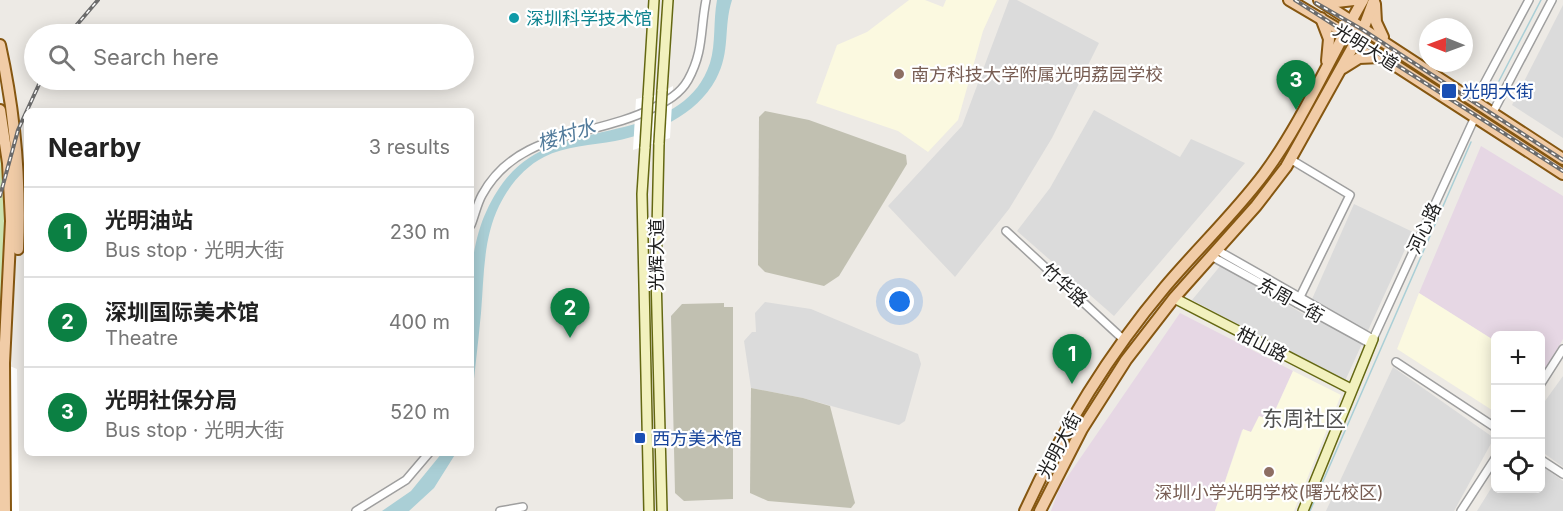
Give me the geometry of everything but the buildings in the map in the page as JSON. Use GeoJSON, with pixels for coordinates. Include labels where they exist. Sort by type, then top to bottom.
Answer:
{"type":"FeatureCollection","features":[{"type":"Feature","properties":{"kind":"main road","name":"光辉大道"},"geometry":{"type":"LineString","coordinates":[[649,511],[642,194],[654,0]]}},
{"type":"Feature","properties":{"kind":"main road","name":"光辉大道"},"geometry":{"type":"LineString","coordinates":[[662,511],[656,274],[659,142],[668,0]]}},
{"type":"Feature","properties":{"kind":"main road","name":"光明大道"},"geometry":{"type":"LineString","coordinates":[[1289,0],[1345,33],[1563,174]]}},
{"type":"Feature","properties":{"kind":"main road"},"geometry":{"type":"LineString","coordinates":[[1322,1],[1336,4],[1354,0]]}},
{"type":"Feature","properties":{"kind":"main road","name":"光明大街"},"geometry":{"type":"LineString","coordinates":[[1025,511],[1070,423],[1124,340],[1165,288],[1261,178],[1283,146],[1363,0]]}},
{"type":"Feature","properties":{"kind":"main road"},"geometry":{"type":"LineString","coordinates":[[1375,0],[1376,22],[1387,42]]}},
{"type":"Feature","properties":{"kind":"main road","name":"光明大街"},"geometry":{"type":"LineString","coordinates":[[1040,511],[1096,404],[1142,338],[1174,298],[1256,206],[1290,159],[1364,27],[1375,0]]}},
{"type":"Feature","properties":{"kind":"main road","name":"光明大道"},"geometry":{"type":"LineString","coordinates":[[1322,1],[1563,159]]}},
{"type":"Feature","properties":{"kind":"main road"},"geometry":{"type":"LineString","coordinates":[[1320,18],[1329,39],[1325,69]]}},
{"type":"Feature","properties":{"kind":"main road"},"geometry":{"type":"LineString","coordinates":[[0,45],[16,137],[19,207],[15,287],[4,348]]}},
{"type":"Feature","properties":{"kind":"main road"},"geometry":{"type":"LineString","coordinates":[[1338,72],[1359,58],[1384,58]]}},
{"type":"Feature","properties":{"kind":"main road"},"geometry":{"type":"LineString","coordinates":[[0,110],[11,211],[4,348],[5,511]]}},
{"type":"Feature","properties":{"kind":"main road","name":"柑山路"},"geometry":{"type":"LineString","coordinates":[[1174,298],[1351,390]]}},
{"type":"Feature","properties":{"kind":"main road"},"geometry":{"type":"LineString","coordinates":[[1303,511],[1372,342]]}},
{"type":"Feature","properties":{"kind":"street"},"geometry":{"type":"LineString","coordinates":[[474,217],[482,195],[496,175],[516,156],[559,137],[633,118],[674,97],[687,82],[698,60],[704,39],[706,0]]}},
{"type":"Feature","properties":{"kind":"street"},"geometry":{"type":"LineString","coordinates":[[1475,101],[1529,0]]}},
{"type":"Feature","properties":{"kind":"street"},"geometry":{"type":"LineString","coordinates":[[1492,112],[1552,0]]}},
{"type":"Feature","properties":{"kind":"street","name":"河心路"},"geometry":{"type":"LineString","coordinates":[[1372,342],[1475,117]]}},
{"type":"Feature","properties":{"kind":"street"},"geometry":{"type":"LineString","coordinates":[[1290,159],[1350,195],[1299,300]]}},
{"type":"Feature","properties":{"kind":"street","name":"竹华路"},"geometry":{"type":"LineString","coordinates":[[1005,231],[1124,340]]}},
{"type":"Feature","properties":{"kind":"street","name":"东周一街"},"geometry":{"type":"LineString","coordinates":[[1214,253],[1372,342]]}},
{"type":"Feature","properties":{"kind":"street"},"geometry":{"type":"LineString","coordinates":[[1545,377],[1563,349]]}},
{"type":"Feature","properties":{"kind":"street"},"geometry":{"type":"LineString","coordinates":[[1396,362],[1491,425]]}},
{"type":"Feature","properties":{"kind":"street"},"geometry":{"type":"LineString","coordinates":[[356,511],[406,480],[426,456]]}},
{"type":"Feature","properties":{"kind":"street"},"geometry":{"type":"LineString","coordinates":[[1545,462],[1563,474]]}},
{"type":"Feature","properties":{"kind":"street"},"geometry":{"type":"LineString","coordinates":[[1461,511],[1491,465]]}},
{"type":"Feature","properties":{"kind":"street"},"geometry":{"type":"LineString","coordinates":[[500,511],[523,507]]}},
{"type":"Feature","properties":{"kind":"shaded area","name":"南方科技大学附属光明荔园学校"},"geometry":{"type":"Polygon","coordinates":[[[909,0],[925,0],[943,7],[946,0],[997,0],[983,31],[958,120],[928,152],[898,131],[816,103],[837,45],[867,32],[909,0]]]}},
{"type":"Feature","properties":{"kind":"shaded area"},"geometry":{"type":"Polygon","coordinates":[[[1009,0],[1017,0],[1099,43],[1052,138],[1009,209],[955,277],[888,206],[962,126],[1009,0]]]}},
{"type":"Feature","properties":{"kind":"shaded area"},"geometry":{"type":"Polygon","coordinates":[[[1563,5],[1563,138],[1512,105],[1563,5]]]}},
{"type":"Feature","properties":{"kind":"shaded area"},"geometry":{"type":"Polygon","coordinates":[[[1094,110],[1180,157],[1191,139],[1245,163],[1114,316],[1017,231],[1050,188],[1094,110]]]}},
{"type":"Feature","properties":{"kind":"shaded area"},"geometry":{"type":"Polygon","coordinates":[[[765,111],[809,120],[906,155],[907,164],[839,276],[824,286],[765,272],[758,265],[759,117],[765,111]]]}},
{"type":"Feature","properties":{"kind":"shaded area"},"geometry":{"type":"Polygon","coordinates":[[[1481,146],[1563,196],[1563,339],[1545,370],[1545,331],[1491,331],[1491,338],[1419,293],[1481,146]]]}},
{"type":"Feature","properties":{"kind":"shaded area"},"geometry":{"type":"Polygon","coordinates":[[[1354,204],[1413,232],[1345,381],[1192,300],[1221,265],[1305,315],[1354,204]]]}},
{"type":"Feature","properties":{"kind":"shaded area"},"geometry":{"type":"Polygon","coordinates":[[[1419,293],[1491,338],[1491,409],[1397,349],[1419,293]]]}},
{"type":"Feature","properties":{"kind":"shaded area"},"geometry":{"type":"Polygon","coordinates":[[[765,302],[811,309],[918,354],[921,364],[905,421],[899,425],[803,398],[751,388],[744,341],[752,332],[756,332],[755,313],[765,302]]]}},
{"type":"Feature","properties":{"kind":"shaded area"},"geometry":{"type":"Polygon","coordinates":[[[724,303],[724,307],[733,307],[733,499],[684,501],[675,493],[671,316],[682,304],[724,303]]]}},
{"type":"Feature","properties":{"kind":"shaded area"},"geometry":{"type":"Polygon","coordinates":[[[1180,313],[1293,371],[1270,421],[1251,432],[1242,430],[1215,511],[1051,511],[1059,489],[1180,313]]]}},
{"type":"Feature","properties":{"kind":"shaded area"},"geometry":{"type":"Polygon","coordinates":[[[1393,367],[1491,436],[1491,443],[1454,511],[1326,511],[1393,367]]]}},
{"type":"Feature","properties":{"kind":"shaded area","name":"深圳小学光明学校(曙光校区)"},"geometry":{"type":"Polygon","coordinates":[[[1293,371],[1341,395],[1294,511],[1215,511],[1243,429],[1251,432],[1259,416],[1271,420],[1293,371]]]}},
{"type":"Feature","properties":{"kind":"shaded area"},"geometry":{"type":"Polygon","coordinates":[[[1563,376],[1563,467],[1545,454],[1545,401],[1563,376]]]}},
{"type":"Feature","properties":{"kind":"shaded area"},"geometry":{"type":"Polygon","coordinates":[[[751,388],[803,398],[830,406],[855,503],[851,508],[768,501],[750,493],[751,388]]]}},
{"type":"Feature","properties":{"kind":"shaded area"},"geometry":{"type":"Polygon","coordinates":[[[1545,468],[1563,481],[1563,511],[1477,511],[1491,488],[1491,493],[1545,493],[1545,468]]]}},
{"type":"Feature","properties":{"kind":"green space"},"geometry":{"type":"Polygon","coordinates":[[[0,138],[8,230],[0,322],[0,138]]]}},
{"type":"Feature","properties":{"kind":"water"},"geometry":{"type":"Polygon","coordinates":[[[717,0],[732,0],[721,69],[708,92],[686,113],[659,128],[630,138],[552,153],[523,172],[512,185],[494,219],[487,245],[474,380],[474,255],[487,210],[504,181],[522,163],[552,146],[656,117],[679,105],[697,87],[710,63],[717,0]]]}},
{"type":"Feature","properties":{"kind":"water"},"geometry":{"type":"Polygon","coordinates":[[[440,456],[454,456],[434,488],[409,511],[382,511],[411,491],[440,456]]]}},
{"type":"Feature","properties":{"kind":"pier"},"geometry":{"type":"Polygon","coordinates":[[[673,86],[670,138],[633,150],[636,99],[655,95],[673,86]]]}},
{"type":"Feature","properties":{"kind":"pier"},"geometry":{"type":"Polygon","coordinates":[[[0,362],[17,369],[19,511],[0,511],[0,362]]]}},
{"type":"Feature","properties":{"kind":"waterway"},"geometry":{"type":"LineString","coordinates":[[1499,81],[1541,0]]}},
{"type":"Feature","properties":{"kind":"waterway"},"geometry":{"type":"LineString","coordinates":[[1310,511],[1471,142]]}},
{"type":"Feature","properties":{"kind":"railway"},"geometry":{"type":"LineString","coordinates":[[78,24],[98,0]]}},
{"type":"Feature","properties":{"kind":"railway"},"geometry":{"type":"LineString","coordinates":[[1295,0],[1563,171]]}},
{"type":"Feature","properties":{"kind":"railway"},"geometry":{"type":"LineString","coordinates":[[1316,3],[1363,30],[1563,160]]}},
{"type":"Feature","properties":{"kind":"railway"},"geometry":{"type":"LineString","coordinates":[[28,108],[36,90]]}},
{"type":"Feature","properties":{"kind":"railway"},"geometry":{"type":"LineString","coordinates":[[0,196],[18,130],[24,117]]}},
{"type":"Feature","properties":{"kind":"place","name":"深圳科学技术馆"},"geometry":{"type":"Point","coordinates":[514,18]}},
{"type":"Feature","properties":{"kind":"place","name":"南方科技大学附属光明荔园学校"},"geometry":{"type":"Point","coordinates":[899,74]}},
{"type":"Feature","properties":{"kind":"place","name":"光明大街"},"geometry":{"type":"Point","coordinates":[1449,91]}},
{"type":"Feature","properties":{"kind":"place","name":"光明社保分局"},"geometry":{"type":"Point","coordinates":[1296,110]}},
{"type":"Feature","properties":{"kind":"place","name":"深圳国际美术馆"},"geometry":{"type":"Point","coordinates":[570,338]}},
{"type":"Feature","properties":{"kind":"place","name":"光明油站"},"geometry":{"type":"Point","coordinates":[1072,384]}},
{"type":"Feature","properties":{"kind":"place","name":"西方美术馆"},"geometry":{"type":"Point","coordinates":[640,438]}},
{"type":"Feature","properties":{"kind":"place","name":"深圳小学光明学校(曙光校区)"},"geometry":{"type":"Point","coordinates":[1269,472]}},
{"type":"Feature","properties":{"kind":"district","name":"东周社区"},"geometry":{"type":"Point","coordinates":[1304,418]}},
{"type":"Feature","properties":{"kind":"water label","name":"楼村水"},"geometry":{"type":"Point","coordinates":[566,135]}}]}
